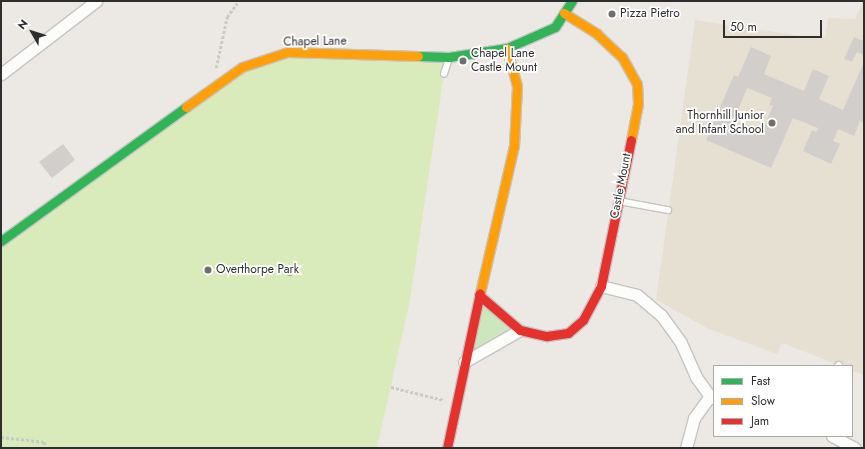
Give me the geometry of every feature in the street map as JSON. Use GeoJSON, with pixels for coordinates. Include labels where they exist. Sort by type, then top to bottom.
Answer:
{"type":"FeatureCollection","features":[{"type":"Feature","properties":{"kind":"street"},"geometry":{"type":"LineString","coordinates":[[1,74],[96,1]]}},
{"type":"Feature","properties":{"kind":"street","name":"Chapel Lane"},"geometry":{"type":"LineString","coordinates":[[1,241],[242,67],[288,52],[449,57],[507,48],[555,27],[572,1]]}},
{"type":"Feature","properties":{"kind":"street","name":"Castle Mount"},"geometry":{"type":"LineString","coordinates":[[479,295],[520,330],[547,336],[568,333],[583,320],[601,286],[638,104],[637,84],[622,57],[598,34],[564,13]]}},
{"type":"Feature","properties":{"kind":"street"},"geometry":{"type":"LineString","coordinates":[[447,448],[464,362],[514,146],[516,86],[507,48]]}},
{"type":"Feature","properties":{"kind":"street"},"geometry":{"type":"LineString","coordinates":[[601,286],[637,295],[661,315],[681,343],[696,376],[712,397],[694,418],[686,448]]}},
{"type":"Feature","properties":{"kind":"street"},"geometry":{"type":"LineString","coordinates":[[464,362],[520,330]]}},
{"type":"Feature","properties":{"kind":"street"},"geometry":{"type":"LineString","coordinates":[[834,437],[855,448]]}},
{"type":"Feature","properties":{"kind":"lane"},"geometry":{"type":"LineString","coordinates":[[444,74],[449,57]]}},
{"type":"Feature","properties":{"kind":"lane"},"geometry":{"type":"LineString","coordinates":[[618,201],[668,210]]}},
{"type":"Feature","properties":{"kind":"path"},"geometry":{"type":"LineString","coordinates":[[212,88],[227,17],[237,3]]}},
{"type":"Feature","properties":{"kind":"path"},"geometry":{"type":"LineString","coordinates":[[391,387],[456,403]]}},
{"type":"Feature","properties":{"kind":"path"},"geometry":{"type":"LineString","coordinates":[[1,437],[45,442],[46,448],[65,448]]}},
{"type":"Feature","properties":{"kind":"shaded area","name":"Thornhill Junior and Infant School"},"geometry":{"type":"Polygon","coordinates":[[[864,1],[864,375],[853,371],[853,365],[838,365],[782,343],[777,354],[709,329],[656,300],[695,20],[801,36],[825,37],[828,18],[855,19],[864,1]]]}},
{"type":"Feature","properties":{"kind":"green space","name":"Overthorpe Park"},"geometry":{"type":"Polygon","coordinates":[[[449,57],[444,74],[410,300],[377,448],[1,448],[1,241],[263,58],[449,57]]]}},
{"type":"Feature","properties":{"kind":"green space"},"geometry":{"type":"Polygon","coordinates":[[[479,295],[520,330],[464,362],[479,295]]]}},
{"type":"Feature","properties":{"kind":"building"},"geometry":{"type":"Polygon","coordinates":[[[854,37],[864,41],[864,55],[857,52],[852,62],[844,59],[854,37]]]}},
{"type":"Feature","properties":{"kind":"building"},"geometry":{"type":"Polygon","coordinates":[[[751,47],[771,56],[764,74],[804,91],[813,69],[829,76],[819,99],[843,110],[864,62],[864,123],[860,121],[854,136],[838,129],[833,141],[840,144],[831,164],[803,151],[812,130],[817,132],[818,128],[793,118],[771,168],[706,140],[734,75],[738,77],[751,47]],[[747,88],[733,123],[761,135],[773,106],[769,105],[772,98],[747,88]]]}},
{"type":"Feature","properties":{"kind":"building"},"geometry":{"type":"Polygon","coordinates":[[[63,144],[75,160],[52,178],[39,162],[63,144]]]}},
{"type":"Feature","properties":{"kind":"traffic: fast"},"geometry":{"type":"LineString","coordinates":[[418,56],[449,57],[507,48],[555,27],[572,1]]}},
{"type":"Feature","properties":{"kind":"traffic: fast"},"geometry":{"type":"LineString","coordinates":[[1,241],[186,107]]}},
{"type":"Feature","properties":{"kind":"traffic: slow"},"geometry":{"type":"LineString","coordinates":[[564,13],[597,34],[622,57],[637,84],[638,104],[631,140]]}},
{"type":"Feature","properties":{"kind":"traffic: slow"},"geometry":{"type":"LineString","coordinates":[[480,293],[514,146],[517,86],[507,48]]}},
{"type":"Feature","properties":{"kind":"traffic: slow"},"geometry":{"type":"LineString","coordinates":[[186,107],[242,67],[288,52],[418,56]]}},
{"type":"Feature","properties":{"kind":"traffic: jam"},"geometry":{"type":"LineString","coordinates":[[479,295],[520,330],[547,336],[568,333],[583,320],[601,286],[631,140]]}},
{"type":"Feature","properties":{"kind":"traffic: jam"},"geometry":{"type":"LineString","coordinates":[[447,448],[480,293]]}},
{"type":"Feature","properties":{"kind":"place","name":"Pizza Pietro"},"geometry":{"type":"Point","coordinates":[612,14]}},
{"type":"Feature","properties":{"kind":"place","name":"Chapel Lane Castle Mount"},"geometry":{"type":"Point","coordinates":[463,61]}},
{"type":"Feature","properties":{"kind":"place","name":"Thornhill Junior and Infant School"},"geometry":{"type":"Point","coordinates":[772,123]}},
{"type":"Feature","properties":{"kind":"place","name":"Overthorpe Park"},"geometry":{"type":"Point","coordinates":[208,270]}}]}
